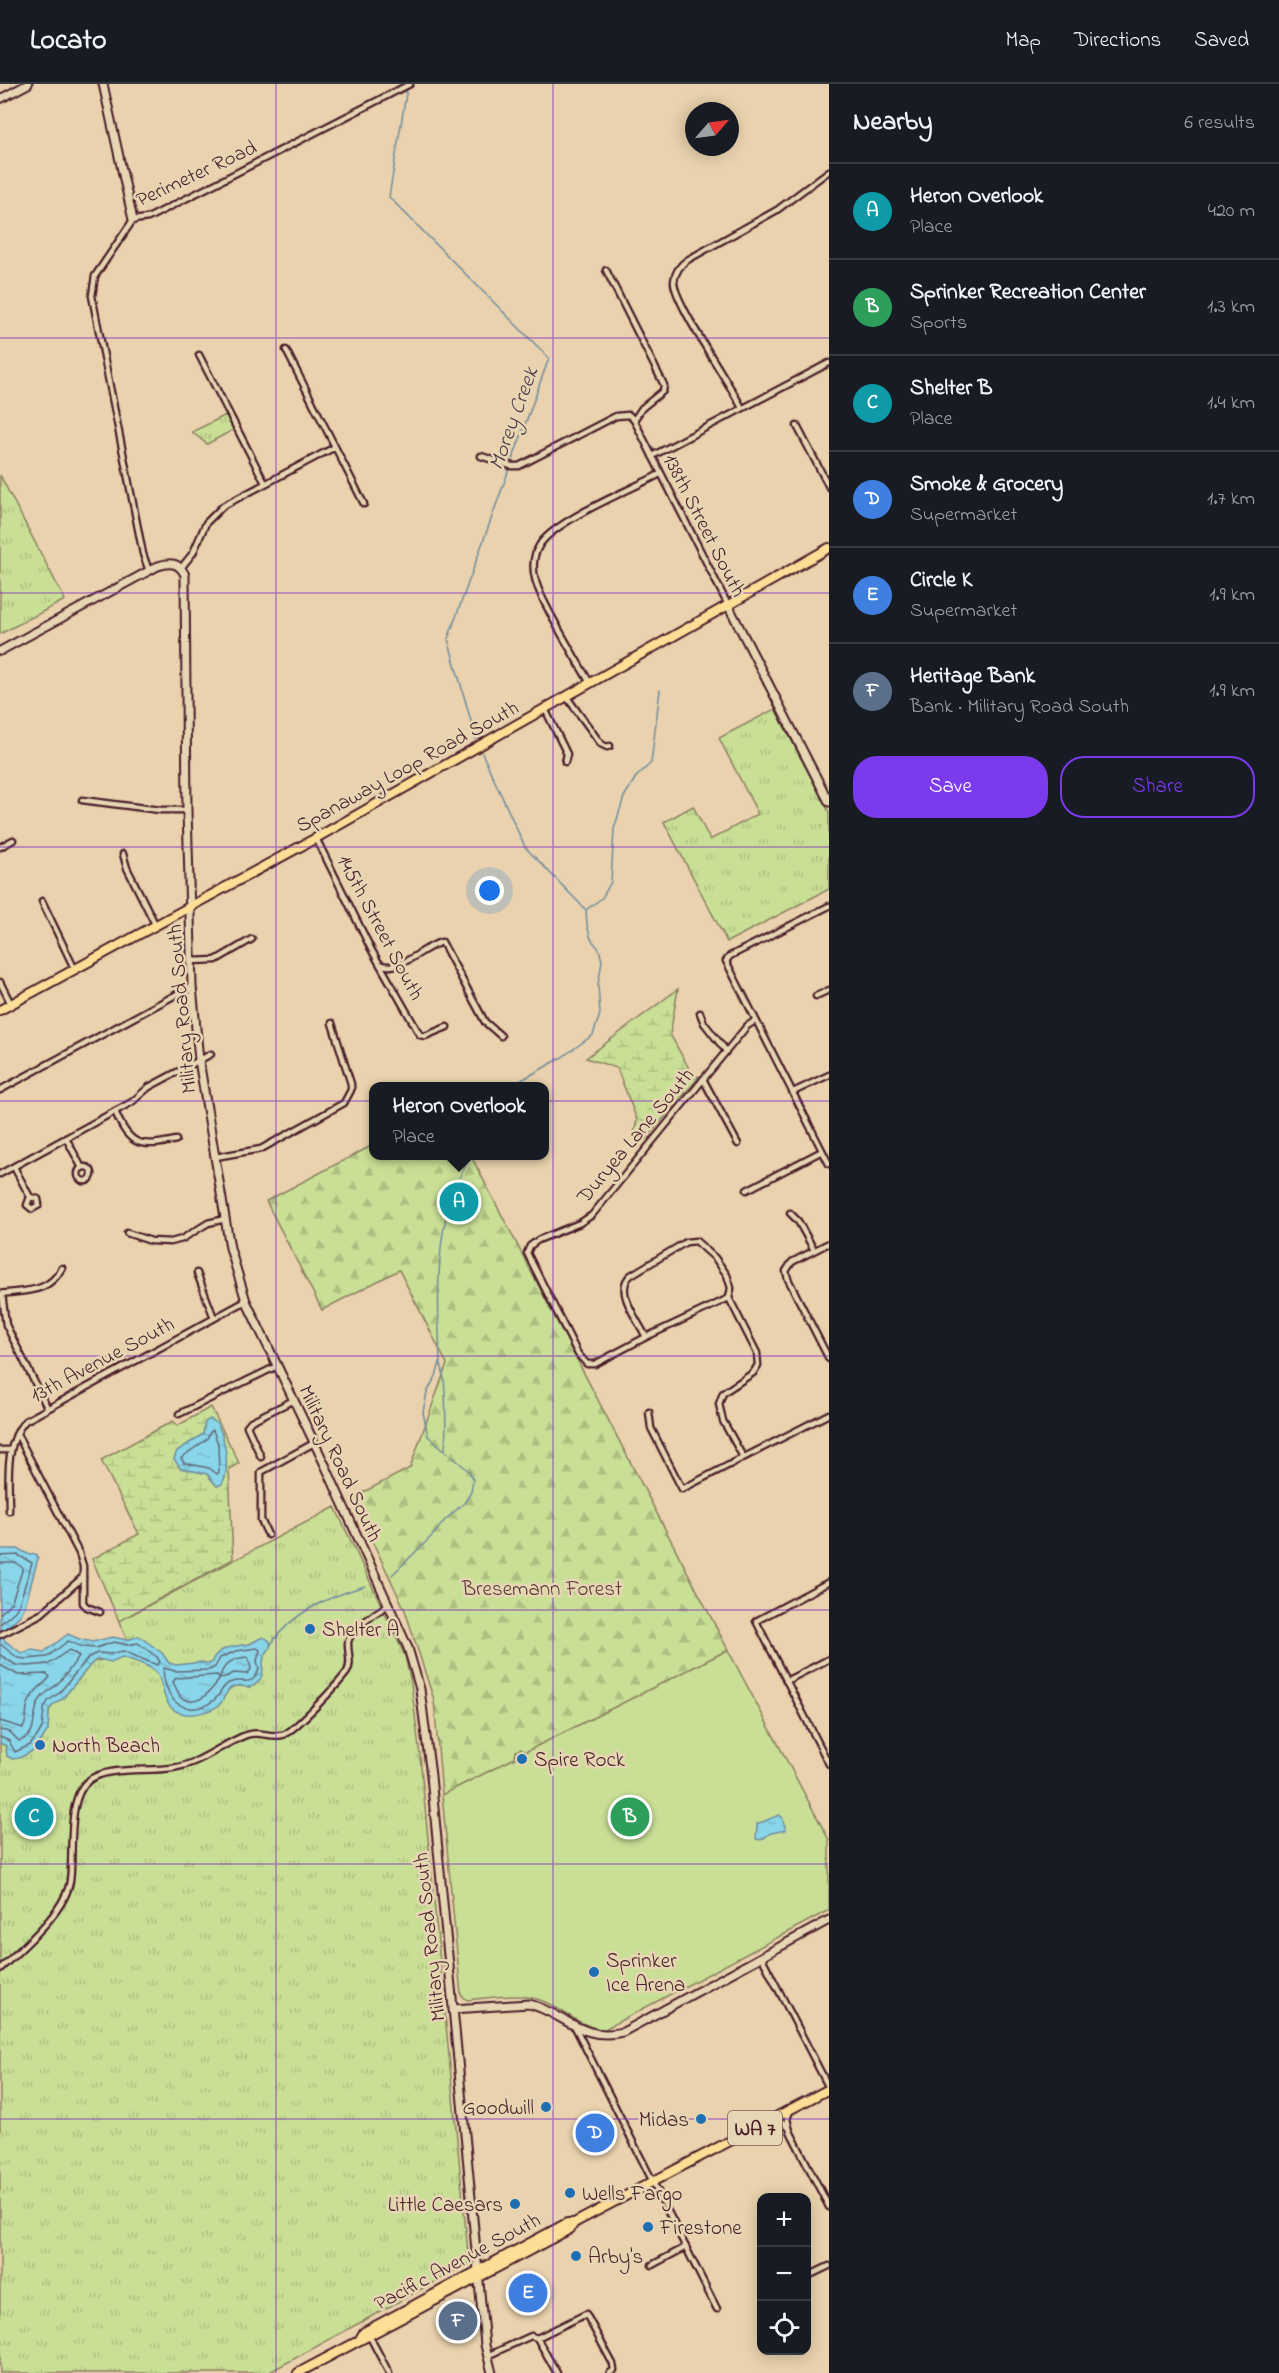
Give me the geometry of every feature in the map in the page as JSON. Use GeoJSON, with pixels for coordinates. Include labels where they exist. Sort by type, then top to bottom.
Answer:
{"type":"FeatureCollection","features":[{"type":"Feature","properties":{"kind":"main road"},"geometry":{"type":"LineString","coordinates":[[0,99],[28,84]]}},
{"type":"Feature","properties":{"kind":"main road"},"geometry":{"type":"LineString","coordinates":[[103,84],[133,220]]}},
{"type":"Feature","properties":{"kind":"main road","name":"Spanaway Loop Road South"},"geometry":{"type":"LineString","coordinates":[[0,1010],[316,838],[829,548]]}},
{"type":"Feature","properties":{"kind":"main road"},"geometry":{"type":"LineString","coordinates":[[0,651],[149,571],[170,563],[182,568]]}},
{"type":"Feature","properties":{"kind":"main road","name":"Military Road South"},"geometry":{"type":"LineString","coordinates":[[182,568],[186,585],[187,810],[192,986],[199,1060],[225,1219],[234,1267],[246,1301],[408,1648],[422,1701],[478,2274],[487,2356],[492,2373]]}},
{"type":"Feature","properties":{"kind":"main road","name":"138th Street South"},"geometry":{"type":"LineString","coordinates":[[728,605],[829,802]]}},
{"type":"Feature","properties":{"kind":"main road"},"geometry":{"type":"LineString","coordinates":[[453,2009],[529,2004],[547,2011],[576,2029],[591,2034],[606,2035],[629,2030],[829,1920]]}},
{"type":"Feature","properties":{"kind":"main road","name":"Pacific Avenue South"},"geometry":{"type":"LineString","coordinates":[[360,2339],[363,2332],[570,2229],[574,2223],[652,2180],[829,2089]]}},
{"type":"Feature","properties":{"kind":"main road","name":"Pacific Avenue South"},"geometry":{"type":"LineString","coordinates":[[298,2373],[360,2339],[370,2337],[478,2274]]}},
{"type":"Feature","properties":{"kind":"street","name":"Perimeter Road"},"geometry":{"type":"LineString","coordinates":[[149,571],[143,554],[92,292],[95,276],[133,220],[148,218],[410,84]]}},
{"type":"Feature","properties":{"kind":"street"},"geometry":{"type":"LineString","coordinates":[[742,408],[683,305],[675,286],[678,270],[684,262],[794,198],[829,171]]}},
{"type":"Feature","properties":{"kind":"street"},"geometry":{"type":"LineString","coordinates":[[481,456],[519,466],[616,416],[627,415],[634,420],[642,408],[663,391],[664,385],[606,270]]}},
{"type":"Feature","properties":{"kind":"street"},"geometry":{"type":"LineString","coordinates":[[286,350],[364,504]]}},
{"type":"Feature","properties":{"kind":"street"},"geometry":{"type":"LineString","coordinates":[[199,355],[265,483]]}},
{"type":"Feature","properties":{"kind":"street"},"geometry":{"type":"LineString","coordinates":[[652,456],[829,363]]}},
{"type":"Feature","properties":{"kind":"street","name":"138th Street South"},"geometry":{"type":"LineString","coordinates":[[634,420],[728,605]]}},
{"type":"Feature","properties":{"kind":"street"},"geometry":{"type":"LineString","coordinates":[[797,426],[829,487]]}},
{"type":"Feature","properties":{"kind":"street"},"geometry":{"type":"LineString","coordinates":[[182,568],[193,553],[213,513],[335,447]]}},
{"type":"Feature","properties":{"kind":"street"},"geometry":{"type":"LineString","coordinates":[[590,683],[541,595],[534,571],[535,557],[543,540],[558,527],[660,474]]}},
{"type":"Feature","properties":{"kind":"street"},"geometry":{"type":"LineString","coordinates":[[566,696],[601,744],[610,746]]}},
{"type":"Feature","properties":{"kind":"street"},"geometry":{"type":"LineString","coordinates":[[545,708],[567,754],[566,762]]}},
{"type":"Feature","properties":{"kind":"street"},"geometry":{"type":"LineString","coordinates":[[82,800],[160,810],[187,810]]}},
{"type":"Feature","properties":{"kind":"street","name":"145th Street South"},"geometry":{"type":"LineString","coordinates":[[316,838],[379,963],[417,1031],[421,1036],[425,1036],[447,1027]]}},
{"type":"Feature","properties":{"kind":"street"},"geometry":{"type":"LineString","coordinates":[[0,847],[13,840]]}},
{"type":"Feature","properties":{"kind":"street"},"geometry":{"type":"LineString","coordinates":[[123,854],[127,868],[156,926]]}},
{"type":"Feature","properties":{"kind":"street"},"geometry":{"type":"LineString","coordinates":[[42,901],[75,970]]}},
{"type":"Feature","properties":{"kind":"street"},"geometry":{"type":"LineString","coordinates":[[829,906],[730,957],[726,962],[829,1164]]}},
{"type":"Feature","properties":{"kind":"street"},"geometry":{"type":"LineString","coordinates":[[191,962],[216,960],[252,939]]}},
{"type":"Feature","properties":{"kind":"street"},"geometry":{"type":"LineString","coordinates":[[379,963],[384,966],[397,964],[441,942],[485,1022],[501,1036]]}},
{"type":"Feature","properties":{"kind":"street"},"geometry":{"type":"LineString","coordinates":[[0,982],[11,1004]]}},
{"type":"Feature","properties":{"kind":"street"},"geometry":{"type":"LineString","coordinates":[[0,1090],[192,986]]}},
{"type":"Feature","properties":{"kind":"street"},"geometry":{"type":"LineString","coordinates":[[816,996],[829,990]]}},
{"type":"Feature","properties":{"kind":"street"},"geometry":{"type":"LineString","coordinates":[[700,1013],[704,1023],[726,1051]]}},
{"type":"Feature","properties":{"kind":"street","name":"Duryea Lane South"},"geometry":{"type":"LineString","coordinates":[[646,1337],[595,1364],[587,1364],[580,1359],[531,1263],[527,1250],[538,1240],[580,1223],[592,1215],[747,1026],[755,1021]]}},
{"type":"Feature","properties":{"kind":"street"},"geometry":{"type":"LineString","coordinates":[[215,1157],[261,1149],[344,1103],[350,1092],[351,1084],[332,1023]]}},
{"type":"Feature","properties":{"kind":"street"},"geometry":{"type":"LineString","coordinates":[[0,1174],[137,1099],[149,1087],[211,1054]]}},
{"type":"Feature","properties":{"kind":"street"},"geometry":{"type":"LineString","coordinates":[[793,1092],[829,1075]]}},
{"type":"Feature","properties":{"kind":"street"},"geometry":{"type":"LineString","coordinates":[[703,1079],[738,1144]]}},
{"type":"Feature","properties":{"kind":"street"},"geometry":{"type":"LineString","coordinates":[[115,1111],[128,1136],[135,1142],[146,1145],[176,1140]]}},
{"type":"Feature","properties":{"kind":"street"},"geometry":{"type":"LineString","coordinates":[[66,1138],[82,1168]]}},
{"type":"Feature","properties":{"kind":"street"},"geometry":{"type":"LineString","coordinates":[[747,1190],[822,1151]]}},
{"type":"Feature","properties":{"kind":"street"},"geometry":{"type":"LineString","coordinates":[[14,1167],[30,1197]]}},
{"type":"Feature","properties":{"kind":"street"},"geometry":{"type":"LineString","coordinates":[[790,1213],[798,1221],[814,1250]]}},
{"type":"Feature","properties":{"kind":"street"},"geometry":{"type":"LineString","coordinates":[[128,1233],[151,1241],[171,1242],[182,1239],[208,1223],[225,1219]]}},
{"type":"Feature","properties":{"kind":"street"},"geometry":{"type":"LineString","coordinates":[[729,1298],[646,1337],[625,1295],[624,1283],[639,1269],[693,1240],[702,1245],[719,1264],[729,1280],[729,1298],[758,1357],[758,1365],[753,1373],[727,1389],[719,1399],[723,1421],[743,1457]]}},
{"type":"Feature","properties":{"kind":"street"},"geometry":{"type":"LineString","coordinates":[[829,1243],[792,1262],[786,1269],[788,1279],[829,1359]]}},
{"type":"Feature","properties":{"kind":"street"},"geometry":{"type":"LineString","coordinates":[[47,1407],[9,1333],[1,1294],[38,1290],[55,1280],[62,1268]]}},
{"type":"Feature","properties":{"kind":"street"},"geometry":{"type":"LineString","coordinates":[[197,1273],[214,1318]]}},
{"type":"Feature","properties":{"kind":"street","name":"13th Avenue South"},"geometry":{"type":"LineString","coordinates":[[9,1511],[10,1450],[25,1421],[47,1407],[246,1301]]}},
{"type":"Feature","properties":{"kind":"street"},"geometry":{"type":"LineString","coordinates":[[180,1414],[277,1366]]}},
{"type":"Feature","properties":{"kind":"street"},"geometry":{"type":"LineString","coordinates":[[261,1458],[247,1426],[250,1422],[294,1400]]}},
{"type":"Feature","properties":{"kind":"street"},"geometry":{"type":"LineString","coordinates":[[649,1412],[651,1428],[682,1489],[829,1414]]}},
{"type":"Feature","properties":{"kind":"street"},"geometry":{"type":"LineString","coordinates":[[17,1434],[79,1553],[83,1566],[83,1603],[100,1612]]}},
{"type":"Feature","properties":{"kind":"street"},"geometry":{"type":"LineString","coordinates":[[268,1535],[261,1520],[261,1472],[314,1443]]}},
{"type":"Feature","properties":{"kind":"street"},"geometry":{"type":"LineString","coordinates":[[0,1450],[10,1450]]}},
{"type":"Feature","properties":{"kind":"street"},"geometry":{"type":"LineString","coordinates":[[0,1635],[41,1614],[83,1576]]}},
{"type":"Feature","properties":{"kind":"street"},"geometry":{"type":"LineString","coordinates":[[829,1582],[756,1621],[829,1764]]}},
{"type":"Feature","properties":{"kind":"street"},"geometry":{"type":"LineString","coordinates":[[0,1969],[55,1912],[64,1899],[71,1873],[75,1802],[80,1788],[86,1782],[107,1771],[143,1772],[189,1764],[255,1732],[278,1736],[286,1734],[299,1724],[347,1672],[350,1666],[348,1641],[352,1633],[388,1605]]}},
{"type":"Feature","properties":{"kind":"street"},"geometry":{"type":"LineString","coordinates":[[786,1681],[829,1659]]}},
{"type":"Feature","properties":{"kind":"street"},"geometry":{"type":"LineString","coordinates":[[761,1956],[829,2089]]}},
{"type":"Feature","properties":{"kind":"street"},"geometry":{"type":"LineString","coordinates":[[576,2029],[717,2309]]}},
{"type":"Feature","properties":{"kind":"street"},"geometry":{"type":"LineString","coordinates":[[792,2109],[787,2119],[790,2131],[829,2207]]}},
{"type":"Feature","properties":{"kind":"street"},"geometry":{"type":"LineString","coordinates":[[772,2119],[781,2121],[790,2131]]}},
{"type":"Feature","properties":{"kind":"street"},"geometry":{"type":"LineString","coordinates":[[652,2265],[686,2247]]}},
{"type":"Feature","properties":{"kind":"street"},"geometry":{"type":"LineString","coordinates":[[811,2275],[829,2266]]}},
{"type":"Feature","properties":{"kind":"street"},"geometry":{"type":"LineString","coordinates":[[537,2338],[586,2314],[610,2356],[612,2371]]}},
{"type":"Feature","properties":{"kind":"street"},"geometry":{"type":"LineString","coordinates":[[487,2356],[531,2336],[537,2338],[557,2373]]}},
{"type":"Feature","properties":{"kind":"street"},"geometry":{"type":"LineString","coordinates":[[370,2337],[389,2373]]}},
{"type":"Feature","properties":{"kind":"green space"},"geometry":{"type":"Polygon","coordinates":[[[226,415],[233,430],[207,444],[192,432],[226,415]]]}},
{"type":"Feature","properties":{"kind":"green space"},"geometry":{"type":"Polygon","coordinates":[[[0,475],[65,600],[0,634],[0,475]]]}},
{"type":"Feature","properties":{"kind":"green space"},"geometry":{"type":"Polygon","coordinates":[[[775,709],[829,812],[829,889],[727,942],[664,822],[693,806],[710,840],[758,814],[719,738],[775,709]]]}},
{"type":"Feature","properties":{"kind":"green space"},"geometry":{"type":"Polygon","coordinates":[[[678,989],[670,1034],[692,1074],[699,1077],[645,1140],[634,1134],[637,1120],[617,1068],[586,1058],[678,989]]]}},
{"type":"Feature","properties":{"kind":"green space","name":"Bresemann Forest"},"geometry":{"type":"Polygon","coordinates":[[[369,1147],[369,1160],[473,1160],[728,1650],[442,1795],[434,1700],[405,1610],[352,1498],[410,1468],[447,1364],[399,1270],[322,1310],[266,1201],[369,1147]]]}},
{"type":"Feature","properties":{"kind":"green space"},"geometry":{"type":"Polygon","coordinates":[[[211,1407],[239,1463],[229,1469],[233,1559],[119,1621],[92,1559],[139,1534],[101,1460],[173,1421],[177,1426],[211,1407]],[[222,1433],[203,1434],[193,1442],[207,1474],[217,1486],[225,1478],[222,1433]]]}},
{"type":"Feature","properties":{"kind":"green space"},"geometry":{"type":"Polygon","coordinates":[[[335,1507],[405,1656],[411,1683],[469,2263],[268,2373],[0,2373],[0,1743],[6,1746],[7,1756],[49,1717],[49,1710],[63,1698],[92,1663],[122,1657],[127,1640],[119,1621],[335,1507]]]}},
{"type":"Feature","properties":{"kind":"green space"},"geometry":{"type":"Polygon","coordinates":[[[728,1650],[829,1840],[829,1910],[603,2030],[586,2025],[545,2002],[527,1997],[507,1996],[467,2000],[461,1995],[442,1795],[515,1758],[516,1751],[521,1749],[525,1752],[728,1650]]]}},
{"type":"Feature","properties":{"kind":"water"},"geometry":{"type":"Polygon","coordinates":[[[210,1419],[217,1423],[226,1453],[225,1477],[222,1484],[217,1486],[207,1474],[180,1468],[174,1459],[177,1451],[203,1434],[205,1422],[210,1419]]]}},
{"type":"Feature","properties":{"kind":"water"},"geometry":{"type":"Polygon","coordinates":[[[0,1549],[18,1549],[30,1555],[36,1554],[38,1558],[25,1606],[21,1614],[4,1631],[4,1640],[21,1653],[32,1650],[44,1652],[68,1634],[93,1642],[112,1637],[127,1640],[139,1636],[162,1653],[169,1663],[176,1665],[202,1662],[208,1664],[222,1650],[249,1644],[263,1637],[271,1644],[264,1658],[261,1677],[252,1687],[230,1688],[221,1703],[214,1708],[200,1713],[186,1714],[177,1712],[167,1703],[159,1677],[153,1670],[122,1657],[111,1662],[98,1659],[49,1710],[48,1730],[35,1750],[12,1759],[7,1756],[6,1746],[0,1743],[0,1549]]]}},
{"type":"Feature","properties":{"kind":"water"},"geometry":{"type":"Polygon","coordinates":[[[779,1815],[782,1817],[786,1830],[771,1833],[761,1840],[756,1839],[757,1824],[779,1815]]]}},
{"type":"Feature","properties":{"kind":"waterway","name":"Morey Creek"},"geometry":{"type":"LineString","coordinates":[[407,88],[389,197],[549,358],[448,639],[476,739]]}},
{"type":"Feature","properties":{"kind":"waterway"},"geometry":{"type":"LineString","coordinates":[[519,1082],[561,1058],[593,1035],[600,1014],[598,985],[602,961],[599,949],[591,939],[586,910],[602,898],[611,882],[614,829],[624,797],[636,777],[651,763],[660,690]]}},
{"type":"Feature","properties":{"kind":"waterway","name":"Morey Creek"},"geometry":{"type":"LineString","coordinates":[[482,753],[525,847],[585,909]]}},
{"type":"Feature","properties":{"kind":"waterway"},"geometry":{"type":"LineString","coordinates":[[392,1575],[464,1503],[471,1492],[473,1480],[469,1471],[428,1436],[423,1412],[427,1392],[440,1363],[439,1283],[444,1228],[459,1178],[470,1160]]}},
{"type":"Feature","properties":{"kind":"waterway"},"geometry":{"type":"LineString","coordinates":[[440,1363],[445,1391],[445,1450]]}},
{"type":"Feature","properties":{"kind":"waterway"},"geometry":{"type":"LineString","coordinates":[[271,1644],[280,1632],[301,1614],[325,1600],[365,1586]]}},
{"type":"Feature","properties":{"kind":"place","name":"Heron Overlook"},"geometry":{"type":"Point","coordinates":[459,1202]}},
{"type":"Feature","properties":{"kind":"place","name":"Shelter A"},"geometry":{"type":"Point","coordinates":[310,1629]}},
{"type":"Feature","properties":{"kind":"place","name":"North Beach"},"geometry":{"type":"Point","coordinates":[40,1745]}},
{"type":"Feature","properties":{"kind":"place","name":"Spire Rock"},"geometry":{"type":"Point","coordinates":[522,1759]}},
{"type":"Feature","properties":{"kind":"place","name":"Shelter B"},"geometry":{"type":"Point","coordinates":[34,1817]}},
{"type":"Feature","properties":{"kind":"place","name":"Sprinker Recreation Center"},"geometry":{"type":"Point","coordinates":[630,1817]}},
{"type":"Feature","properties":{"kind":"place","name":"Sprinker Ice Arena"},"geometry":{"type":"Point","coordinates":[594,1972]}},
{"type":"Feature","properties":{"kind":"place","name":"Goodwill"},"geometry":{"type":"Point","coordinates":[546,2107]}},
{"type":"Feature","properties":{"kind":"place","name":"Midas"},"geometry":{"type":"Point","coordinates":[701,2119]}},
{"type":"Feature","properties":{"kind":"place","name":"Smoke & Grocery"},"geometry":{"type":"Point","coordinates":[595,2133]}},
{"type":"Feature","properties":{"kind":"place","name":"Wells Fargo"},"geometry":{"type":"Point","coordinates":[570,2193]}},
{"type":"Feature","properties":{"kind":"place","name":"Little Caesars"},"geometry":{"type":"Point","coordinates":[515,2204]}},
{"type":"Feature","properties":{"kind":"place","name":"Firestone"},"geometry":{"type":"Point","coordinates":[648,2227]}},
{"type":"Feature","properties":{"kind":"place","name":"Arby's"},"geometry":{"type":"Point","coordinates":[576,2256]}},
{"type":"Feature","properties":{"kind":"place","name":"Circle K"},"geometry":{"type":"Point","coordinates":[528,2293]}},
{"type":"Feature","properties":{"kind":"place","name":"Heritage Bank"},"geometry":{"type":"Point","coordinates":[458,2321]}}]}
